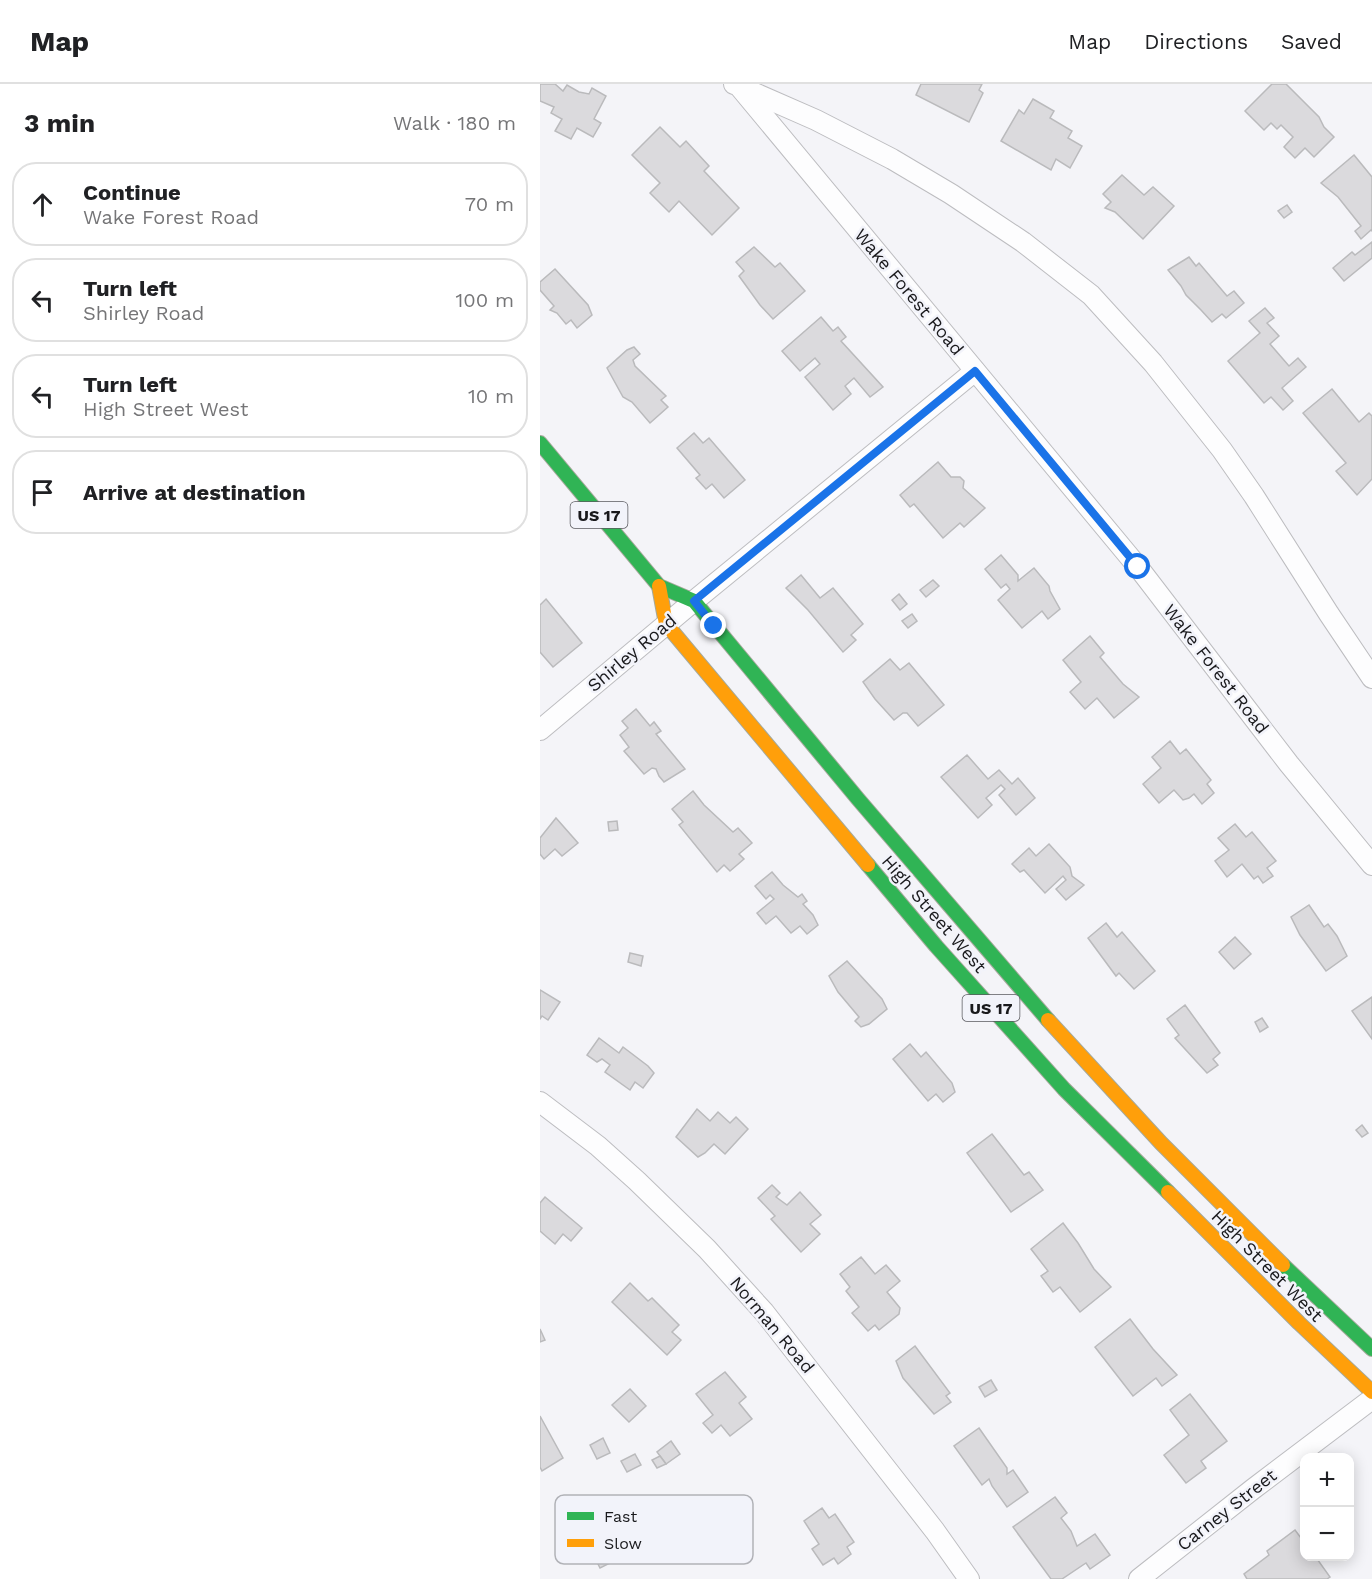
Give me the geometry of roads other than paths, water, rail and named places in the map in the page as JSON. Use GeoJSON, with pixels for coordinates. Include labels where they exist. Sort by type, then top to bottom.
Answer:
{"type":"FeatureCollection","features":[{"type":"Feature","properties":{"kind":"main road","name":"High Street West"},"geometry":{"type":"LineString","coordinates":[[540,442],[659,586],[694,601],[851,790],[1046,1018],[1161,1143],[1280,1262],[1372,1349]]}},
{"type":"Feature","properties":{"kind":"main road","name":"High Street West"},"geometry":{"type":"LineString","coordinates":[[659,586],[666,624],[936,946],[1064,1089],[1290,1315],[1372,1392]]}},
{"type":"Feature","properties":{"kind":"street","name":"Wake Forest Road"},"geometry":{"type":"LineString","coordinates":[[736,85],[1138,567],[1289,764],[1372,866]]}},
{"type":"Feature","properties":{"kind":"street","name":"Wake Forest Road"},"geometry":{"type":"LineString","coordinates":[[736,85],[816,120],[902,165],[951,194],[1023,242],[1091,295],[1153,363],[1222,450],[1372,678]]}},
{"type":"Feature","properties":{"kind":"street","name":"Shirley Road"},"geometry":{"type":"LineString","coordinates":[[540,730],[975,371]]}},
{"type":"Feature","properties":{"kind":"street","name":"Norman Road"},"geometry":{"type":"LineString","coordinates":[[540,1102],[598,1146],[637,1181],[707,1249],[764,1312],[913,1503],[969,1579]]}},
{"type":"Feature","properties":{"kind":"street","name":"Carney Street"},"geometry":{"type":"LineString","coordinates":[[1139,1579],[1372,1399]]}}]}
